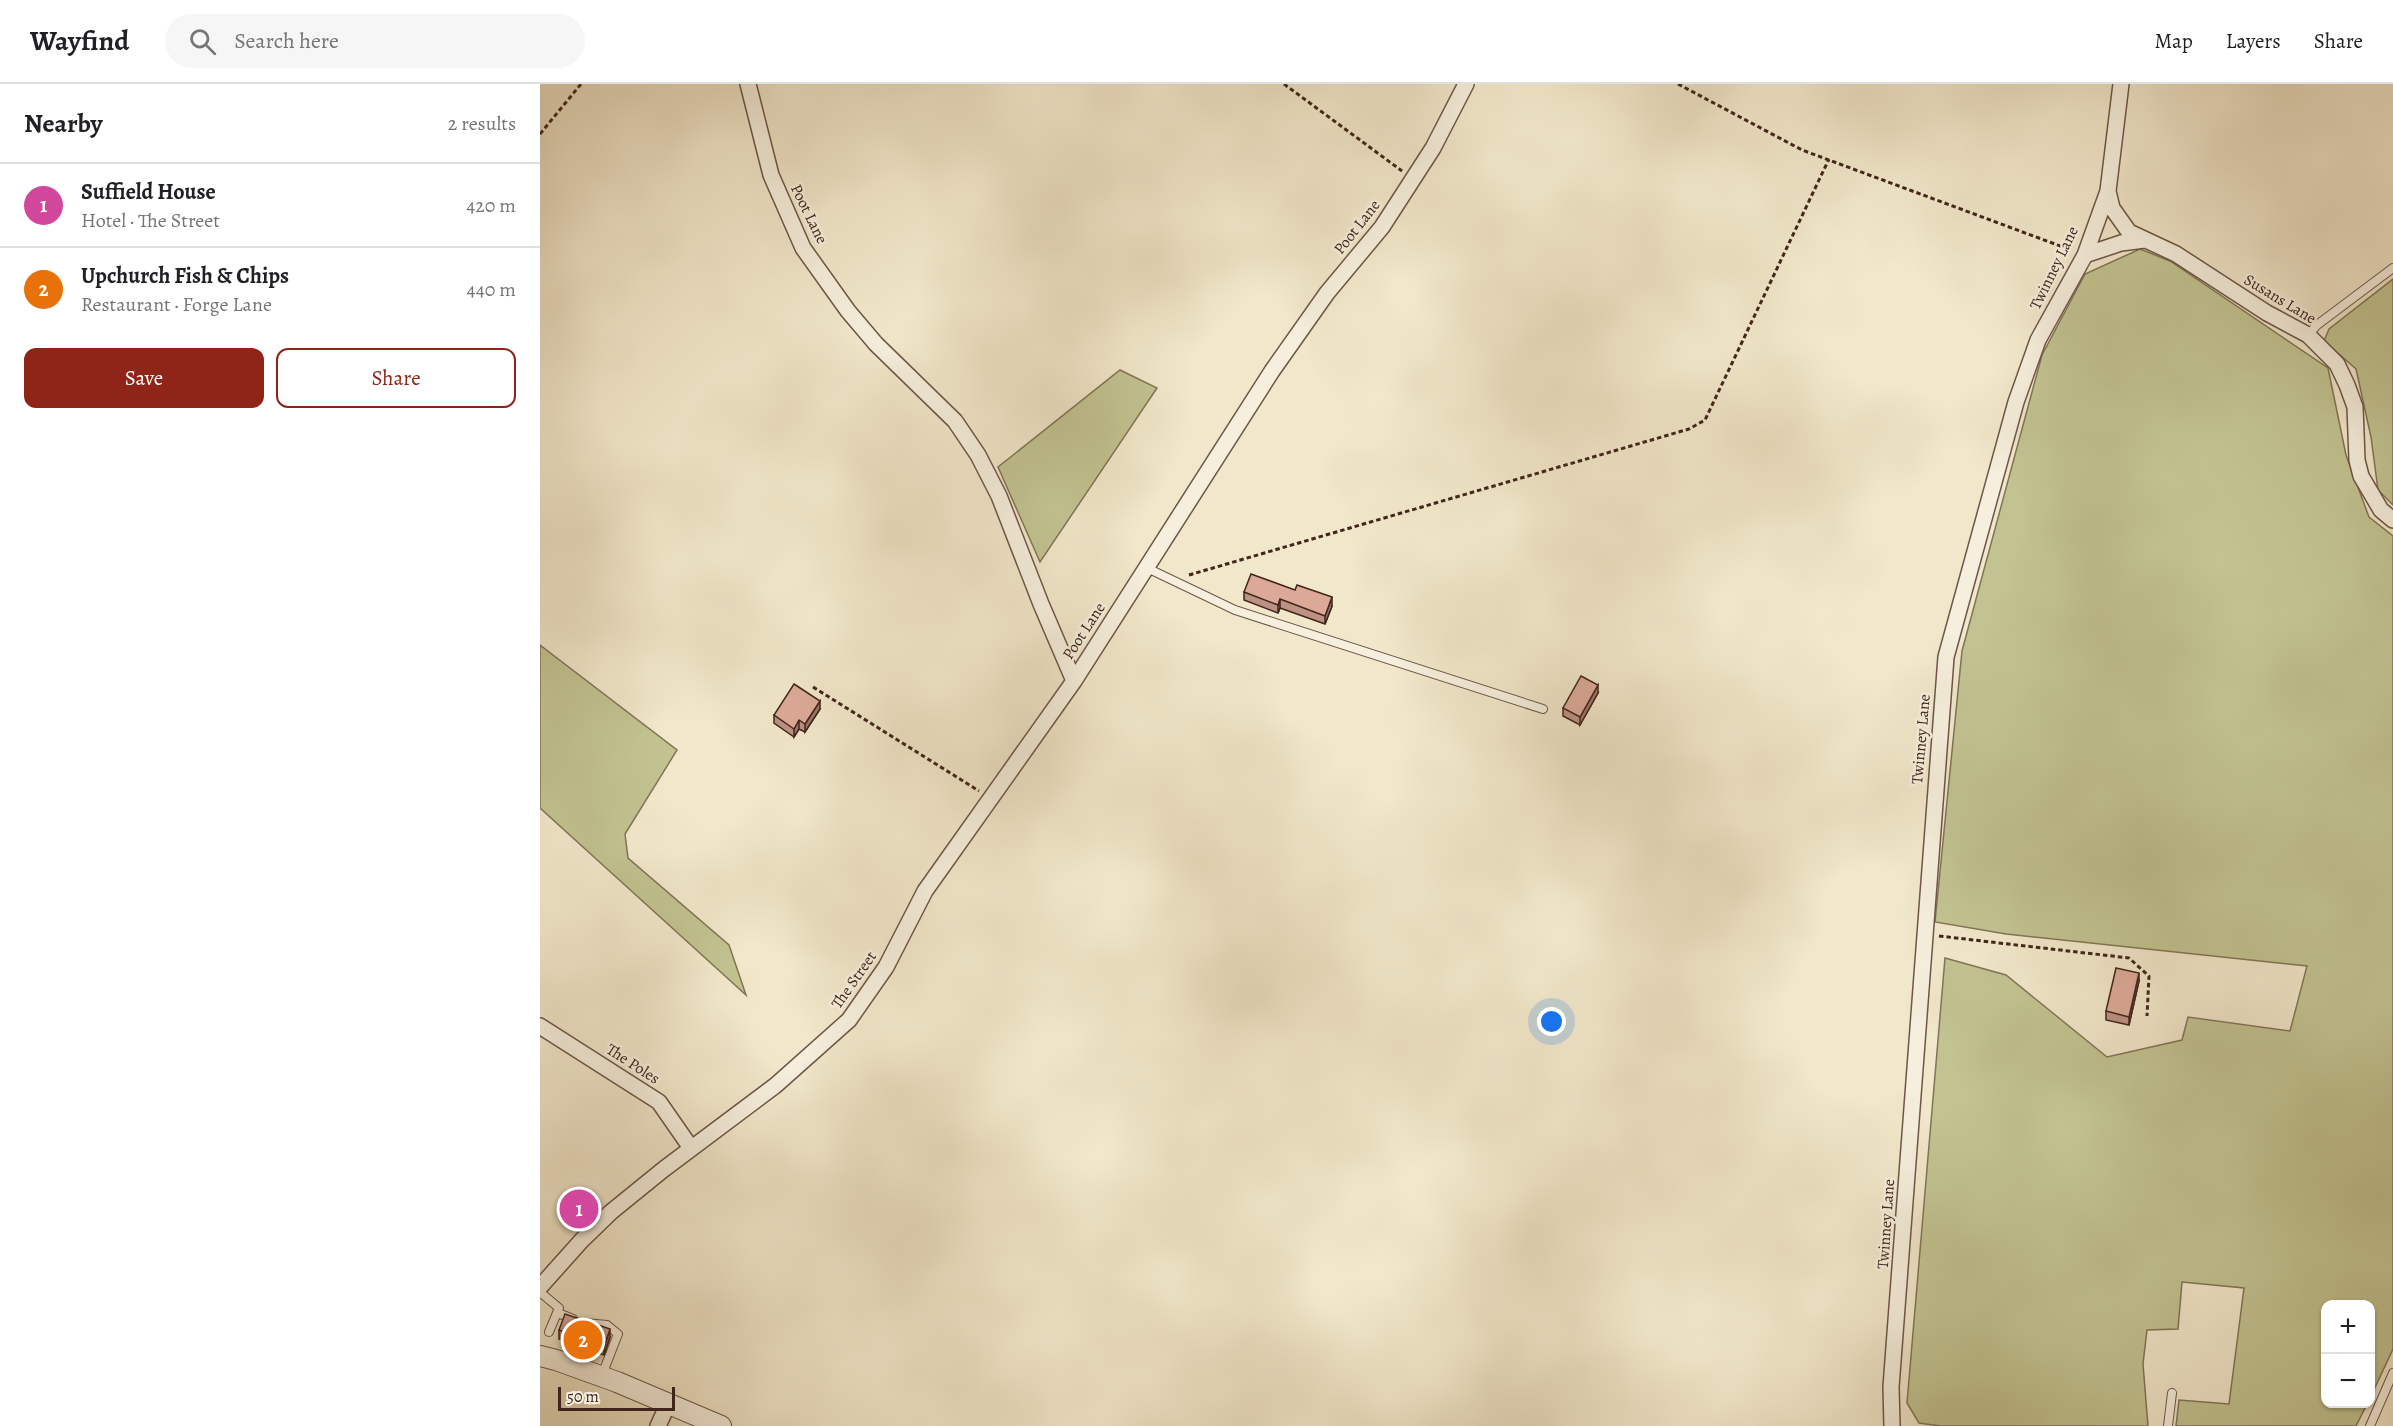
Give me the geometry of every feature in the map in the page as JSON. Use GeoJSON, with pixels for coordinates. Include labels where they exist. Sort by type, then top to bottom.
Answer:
{"type":"FeatureCollection","features":[{"type":"Feature","properties":{"kind":"street","name":"Poot Lane"},"geometry":{"type":"LineString","coordinates":[[748,84],[771,175],[803,248],[848,311],[876,344],[955,421],[978,455],[999,496],[1074,681]]}},
{"type":"Feature","properties":{"kind":"street","name":"Poot Lane"},"geometry":{"type":"LineString","coordinates":[[1074,681],[1272,371],[1327,293],[1382,227],[1433,148],[1466,84]]}},
{"type":"Feature","properties":{"kind":"street","name":"Twinney Lane"},"geometry":{"type":"LineString","coordinates":[[1892,1426],[1891,1387],[1946,657],[1962,590],[2016,402],[2038,340],[2085,255],[2108,191],[2121,84]]}},
{"type":"Feature","properties":{"kind":"street","name":"Susans Lane"},"geometry":{"type":"LineString","coordinates":[[2108,191],[2112,208],[2129,232],[2176,254],[2267,313],[2308,335],[2337,364],[2355,407],[2357,460],[2361,476],[2381,510],[2393,520]]}},
{"type":"Feature","properties":{"kind":"street"},"geometry":{"type":"LineString","coordinates":[[2085,255],[2121,243],[2144,240]]}},
{"type":"Feature","properties":{"kind":"street","name":"The Street"},"geometry":{"type":"LineString","coordinates":[[540,1287],[602,1220],[691,1148],[776,1085],[849,1020],[886,967],[925,891],[1074,681]]}},
{"type":"Feature","properties":{"kind":"street","name":"The Poles"},"geometry":{"type":"LineString","coordinates":[[540,1026],[659,1102],[691,1148]]}},
{"type":"Feature","properties":{"kind":"street"},"geometry":{"type":"LineString","coordinates":[[540,1356],[602,1376],[721,1426]]}},
{"type":"Feature","properties":{"kind":"street"},"geometry":{"type":"LineString","coordinates":[[658,1426],[668,1404]]}},
{"type":"Feature","properties":{"kind":"lane"},"geometry":{"type":"LineString","coordinates":[[2308,335],[2316,325],[2393,268]]}},
{"type":"Feature","properties":{"kind":"lane"},"geometry":{"type":"LineString","coordinates":[[1146,568],[1235,610],[1543,709]]}},
{"type":"Feature","properties":{"kind":"lane"},"geometry":{"type":"LineString","coordinates":[[540,1292],[559,1307],[549,1332]]}},
{"type":"Feature","properties":{"kind":"lane"},"geometry":{"type":"LineString","coordinates":[[558,1313],[580,1322],[609,1326],[617,1333],[615,1345],[602,1376]]}},
{"type":"Feature","properties":{"kind":"lane"},"geometry":{"type":"LineString","coordinates":[[2370,1426],[2393,1373]]}},
{"type":"Feature","properties":{"kind":"lane"},"geometry":{"type":"LineString","coordinates":[[2168,1426],[2172,1393]]}},
{"type":"Feature","properties":{"kind":"path"},"geometry":{"type":"LineString","coordinates":[[540,134],[581,84]]}},
{"type":"Feature","properties":{"kind":"path"},"geometry":{"type":"LineString","coordinates":[[1284,84],[1413,179]]}},
{"type":"Feature","properties":{"kind":"path"},"geometry":{"type":"LineString","coordinates":[[1678,84],[1802,150],[2085,255]]}},
{"type":"Feature","properties":{"kind":"path"},"geometry":{"type":"LineString","coordinates":[[1173,580],[1689,429],[1705,420],[1828,159]]}},
{"type":"Feature","properties":{"kind":"path"},"geometry":{"type":"LineString","coordinates":[[813,687],[991,799]]}},
{"type":"Feature","properties":{"kind":"path"},"geometry":{"type":"LineString","coordinates":[[1926,934],[2129,958],[2149,976],[2147,1016]]}},
{"type":"Feature","properties":{"kind":"green space"},"geometry":{"type":"Polygon","coordinates":[[[2140,249],[2170,261],[2328,368],[2346,455],[2369,517],[2393,536],[2393,1349],[2375,1387],[2375,1300],[2321,1300],[2321,1408],[2365,1408],[2356,1426],[2176,1426],[2179,1400],[2229,1404],[2244,1288],[2182,1282],[2178,1329],[2147,1330],[2143,1364],[2148,1426],[1940,1426],[1919,1423],[1907,1403],[1945,958],[2006,975],[2107,1057],[2182,1040],[2188,1017],[2290,1031],[2307,966],[2006,934],[1935,922],[1962,651],[2042,355],[2085,274],[2140,249]]]}},
{"type":"Feature","properties":{"kind":"green space"},"geometry":{"type":"Polygon","coordinates":[[[2393,279],[2393,505],[2378,490],[2371,437],[2356,369],[2324,341],[2329,329],[2393,279]]]}},
{"type":"Feature","properties":{"kind":"green space"},"geometry":{"type":"Polygon","coordinates":[[[1120,370],[1157,388],[1040,562],[998,467],[1120,370]]]}},
{"type":"Feature","properties":{"kind":"green space"},"geometry":{"type":"Polygon","coordinates":[[[540,645],[677,750],[625,834],[628,858],[729,945],[746,995],[540,808],[540,645]]]}},
{"type":"Feature","properties":{"kind":"building"},"geometry":{"type":"Polygon","coordinates":[[[1251,574],[1295,590],[1297,585],[1332,597],[1325,616],[1280,599],[1278,605],[1244,592],[1251,574]]]}},
{"type":"Feature","properties":{"kind":"building"},"geometry":{"type":"Polygon","coordinates":[[[1581,676],[1598,685],[1580,717],[1563,708],[1581,676]]]}},
{"type":"Feature","properties":{"kind":"building"},"geometry":{"type":"Polygon","coordinates":[[[794,684],[820,701],[805,724],[799,720],[794,729],[774,715],[794,684]]]}},
{"type":"Feature","properties":{"kind":"building"},"geometry":{"type":"Polygon","coordinates":[[[2116,968],[2139,973],[2129,1017],[2106,1011],[2116,968]]]}},
{"type":"Feature","properties":{"kind":"building"},"geometry":{"type":"Polygon","coordinates":[[[565,1314],[610,1329],[604,1347],[559,1330],[565,1314]]]}},
{"type":"Feature","properties":{"kind":"place","name":"Suffield House"},"geometry":{"type":"Point","coordinates":[579,1209]}},
{"type":"Feature","properties":{"kind":"place","name":"Upchurch Fish & Chips"},"geometry":{"type":"Point","coordinates":[583,1340]}}]}
